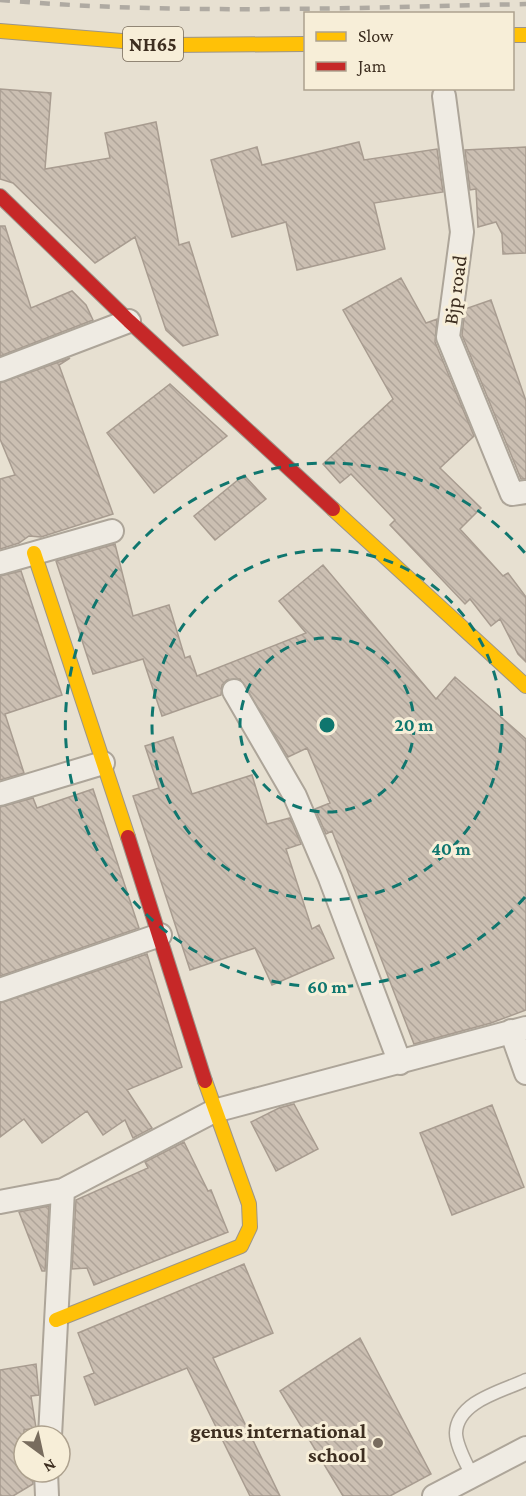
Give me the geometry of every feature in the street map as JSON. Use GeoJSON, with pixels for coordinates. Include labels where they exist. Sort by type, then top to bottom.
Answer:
{"type":"FeatureCollection","features":[{"type":"Feature","properties":{"kind":"main road","name":"NH65"},"geometry":{"type":"LineString","coordinates":[[0,31],[171,45],[304,44]]}},
{"type":"Feature","properties":{"kind":"main road"},"geometry":{"type":"LineString","coordinates":[[0,196],[129,321],[526,686]]}},
{"type":"Feature","properties":{"kind":"main road"},"geometry":{"type":"LineString","coordinates":[[34,553],[160,935],[214,1111],[249,1204],[250,1227],[241,1246],[56,1320]]}},
{"type":"Feature","properties":{"kind":"street","name":"Bjp road"},"geometry":{"type":"LineString","coordinates":[[444,96],[462,232],[448,337],[512,494],[526,492]]}},
{"type":"Feature","properties":{"kind":"street"},"geometry":{"type":"LineString","coordinates":[[0,370],[129,321]]}},
{"type":"Feature","properties":{"kind":"street"},"geometry":{"type":"LineString","coordinates":[[0,563],[112,531]]}},
{"type":"Feature","properties":{"kind":"street"},"geometry":{"type":"LineString","coordinates":[[234,691],[295,796],[330,878],[400,1063]]}},
{"type":"Feature","properties":{"kind":"street"},"geometry":{"type":"LineString","coordinates":[[0,794],[103,763]]}},
{"type":"Feature","properties":{"kind":"street"},"geometry":{"type":"LineString","coordinates":[[0,990],[160,935]]}},
{"type":"Feature","properties":{"kind":"street"},"geometry":{"type":"LineString","coordinates":[[0,1202],[63,1190],[214,1111],[400,1063],[519,1029],[526,1073]]}},
{"type":"Feature","properties":{"kind":"street"},"geometry":{"type":"LineString","coordinates":[[51,1424],[63,1190]]}},
{"type":"Feature","properties":{"kind":"street"},"geometry":{"type":"LineString","coordinates":[[434,1496],[526,1448]]}},
{"type":"Feature","properties":{"kind":"lane"},"geometry":{"type":"LineString","coordinates":[[472,1476],[456,1435],[458,1421],[468,1407],[526,1380]]}},
{"type":"Feature","properties":{"kind":"building"},"geometry":{"type":"Polygon","coordinates":[[[0,89],[51,93],[45,169],[110,158],[105,133],[156,122],[179,245],[189,242],[218,335],[183,346],[166,330],[135,237],[95,263],[13,183],[0,179],[0,89]]]}},
{"type":"Feature","properties":{"kind":"building"},"geometry":{"type":"Polygon","coordinates":[[[359,142],[364,160],[437,149],[443,192],[374,203],[385,249],[297,270],[286,222],[232,237],[211,160],[257,147],[262,165],[359,142]]]}},
{"type":"Feature","properties":{"kind":"building"},"geometry":{"type":"Polygon","coordinates":[[[526,147],[526,253],[503,254],[502,234],[496,222],[478,227],[476,189],[470,190],[465,150],[526,147]]]}},
{"type":"Feature","properties":{"kind":"building"},"geometry":{"type":"Polygon","coordinates":[[[0,226],[5,226],[31,308],[72,291],[86,305],[93,320],[0,356],[0,226]]]}},
{"type":"Feature","properties":{"kind":"building"},"geometry":{"type":"Polygon","coordinates":[[[401,278],[426,323],[437,319],[435,342],[474,436],[440,468],[481,508],[460,529],[503,576],[508,573],[526,597],[526,662],[518,654],[500,619],[491,626],[470,599],[465,604],[390,525],[395,520],[351,474],[340,483],[323,464],[393,399],[343,310],[401,278]]]}},
{"type":"Feature","properties":{"kind":"building"},"geometry":{"type":"Polygon","coordinates":[[[491,300],[526,401],[526,479],[521,479],[462,335],[465,309],[491,300]]]}},
{"type":"Feature","properties":{"kind":"building"},"geometry":{"type":"Polygon","coordinates":[[[70,358],[59,365],[113,514],[41,537],[29,536],[19,543],[0,549],[0,479],[15,475],[0,439],[0,383],[70,358]]]}},
{"type":"Feature","properties":{"kind":"building"},"geometry":{"type":"Polygon","coordinates":[[[170,384],[227,436],[154,493],[107,433],[170,384]]]}},
{"type":"Feature","properties":{"kind":"building"},"geometry":{"type":"Polygon","coordinates":[[[244,475],[266,499],[215,540],[194,516],[244,475]]]}},
{"type":"Feature","properties":{"kind":"building"},"geometry":{"type":"Polygon","coordinates":[[[115,544],[133,616],[169,605],[185,658],[190,656],[197,676],[306,633],[279,601],[323,565],[436,699],[455,677],[526,739],[526,1010],[491,1023],[414,1044],[332,831],[326,834],[315,809],[330,803],[307,748],[288,757],[240,679],[227,680],[222,685],[221,695],[162,716],[143,659],[93,674],[56,561],[115,544]]]}},
{"type":"Feature","properties":{"kind":"building"},"geometry":{"type":"Polygon","coordinates":[[[21,571],[62,695],[5,714],[24,773],[0,780],[0,576],[21,571]]]}},
{"type":"Feature","properties":{"kind":"building"},"geometry":{"type":"Polygon","coordinates":[[[173,737],[192,794],[252,775],[267,824],[290,818],[301,844],[286,849],[312,929],[319,925],[334,958],[272,985],[255,948],[190,970],[133,796],[159,788],[145,746],[173,737]]]}},
{"type":"Feature","properties":{"kind":"building"},"geometry":{"type":"Polygon","coordinates":[[[93,789],[139,928],[0,976],[0,807],[33,798],[37,808],[93,789]]]}},
{"type":"Feature","properties":{"kind":"building"},"geometry":{"type":"Polygon","coordinates":[[[147,954],[182,1067],[127,1090],[152,1128],[133,1138],[125,1120],[103,1135],[87,1111],[42,1143],[24,1119],[0,1137],[0,1003],[147,954]]]}},
{"type":"Feature","properties":{"kind":"building"},"geometry":{"type":"Polygon","coordinates":[[[294,1104],[318,1149],[276,1171],[251,1122],[279,1108],[294,1104]]]}},
{"type":"Feature","properties":{"kind":"building"},"geometry":{"type":"Polygon","coordinates":[[[492,1105],[524,1187],[452,1215],[420,1133],[492,1105]]]}},
{"type":"Feature","properties":{"kind":"building"},"geometry":{"type":"Polygon","coordinates":[[[184,1142],[208,1191],[211,1190],[228,1232],[94,1285],[87,1268],[72,1269],[76,1200],[148,1168],[145,1162],[184,1142]]]}},
{"type":"Feature","properties":{"kind":"building"},"geometry":{"type":"Polygon","coordinates":[[[49,1206],[45,1271],[42,1271],[19,1212],[49,1206]]]}},
{"type":"Feature","properties":{"kind":"building"},"geometry":{"type":"Polygon","coordinates":[[[244,1264],[273,1333],[213,1358],[280,1496],[250,1496],[187,1368],[95,1405],[84,1377],[94,1373],[78,1333],[244,1264]]]}},
{"type":"Feature","properties":{"kind":"building"},"geometry":{"type":"Polygon","coordinates":[[[360,1338],[431,1474],[390,1496],[343,1496],[280,1391],[360,1338]]]}},
{"type":"Feature","properties":{"kind":"building"},"geometry":{"type":"Polygon","coordinates":[[[36,1364],[39,1395],[31,1396],[35,1424],[12,1424],[12,1484],[33,1484],[13,1496],[0,1496],[0,1370],[36,1364]]]}},
{"type":"Feature","properties":{"kind":"railway"},"geometry":{"type":"LineString","coordinates":[[0,0],[131,8],[197,9],[526,4]]}},
{"type":"Feature","properties":{"kind":"traffic: slow"},"geometry":{"type":"LineString","coordinates":[[0,31],[171,45],[304,44]]}},
{"type":"Feature","properties":{"kind":"traffic: slow"},"geometry":{"type":"LineString","coordinates":[[514,35],[526,35]]}},
{"type":"Feature","properties":{"kind":"traffic: slow"},"geometry":{"type":"LineString","coordinates":[[333,509],[526,686]]}},
{"type":"Feature","properties":{"kind":"traffic: slow"},"geometry":{"type":"LineString","coordinates":[[34,553],[128,837]]}},
{"type":"Feature","properties":{"kind":"traffic: slow"},"geometry":{"type":"LineString","coordinates":[[56,1320],[241,1246],[250,1227],[249,1204],[205,1081]]}},
{"type":"Feature","properties":{"kind":"traffic: jam"},"geometry":{"type":"LineString","coordinates":[[0,196],[129,321],[333,509]]}},
{"type":"Feature","properties":{"kind":"traffic: jam"},"geometry":{"type":"LineString","coordinates":[[128,837],[205,1081]]}},
{"type":"Feature","properties":{"kind":"place","name":"genus international school"},"geometry":{"type":"Point","coordinates":[378,1443]}}]}
